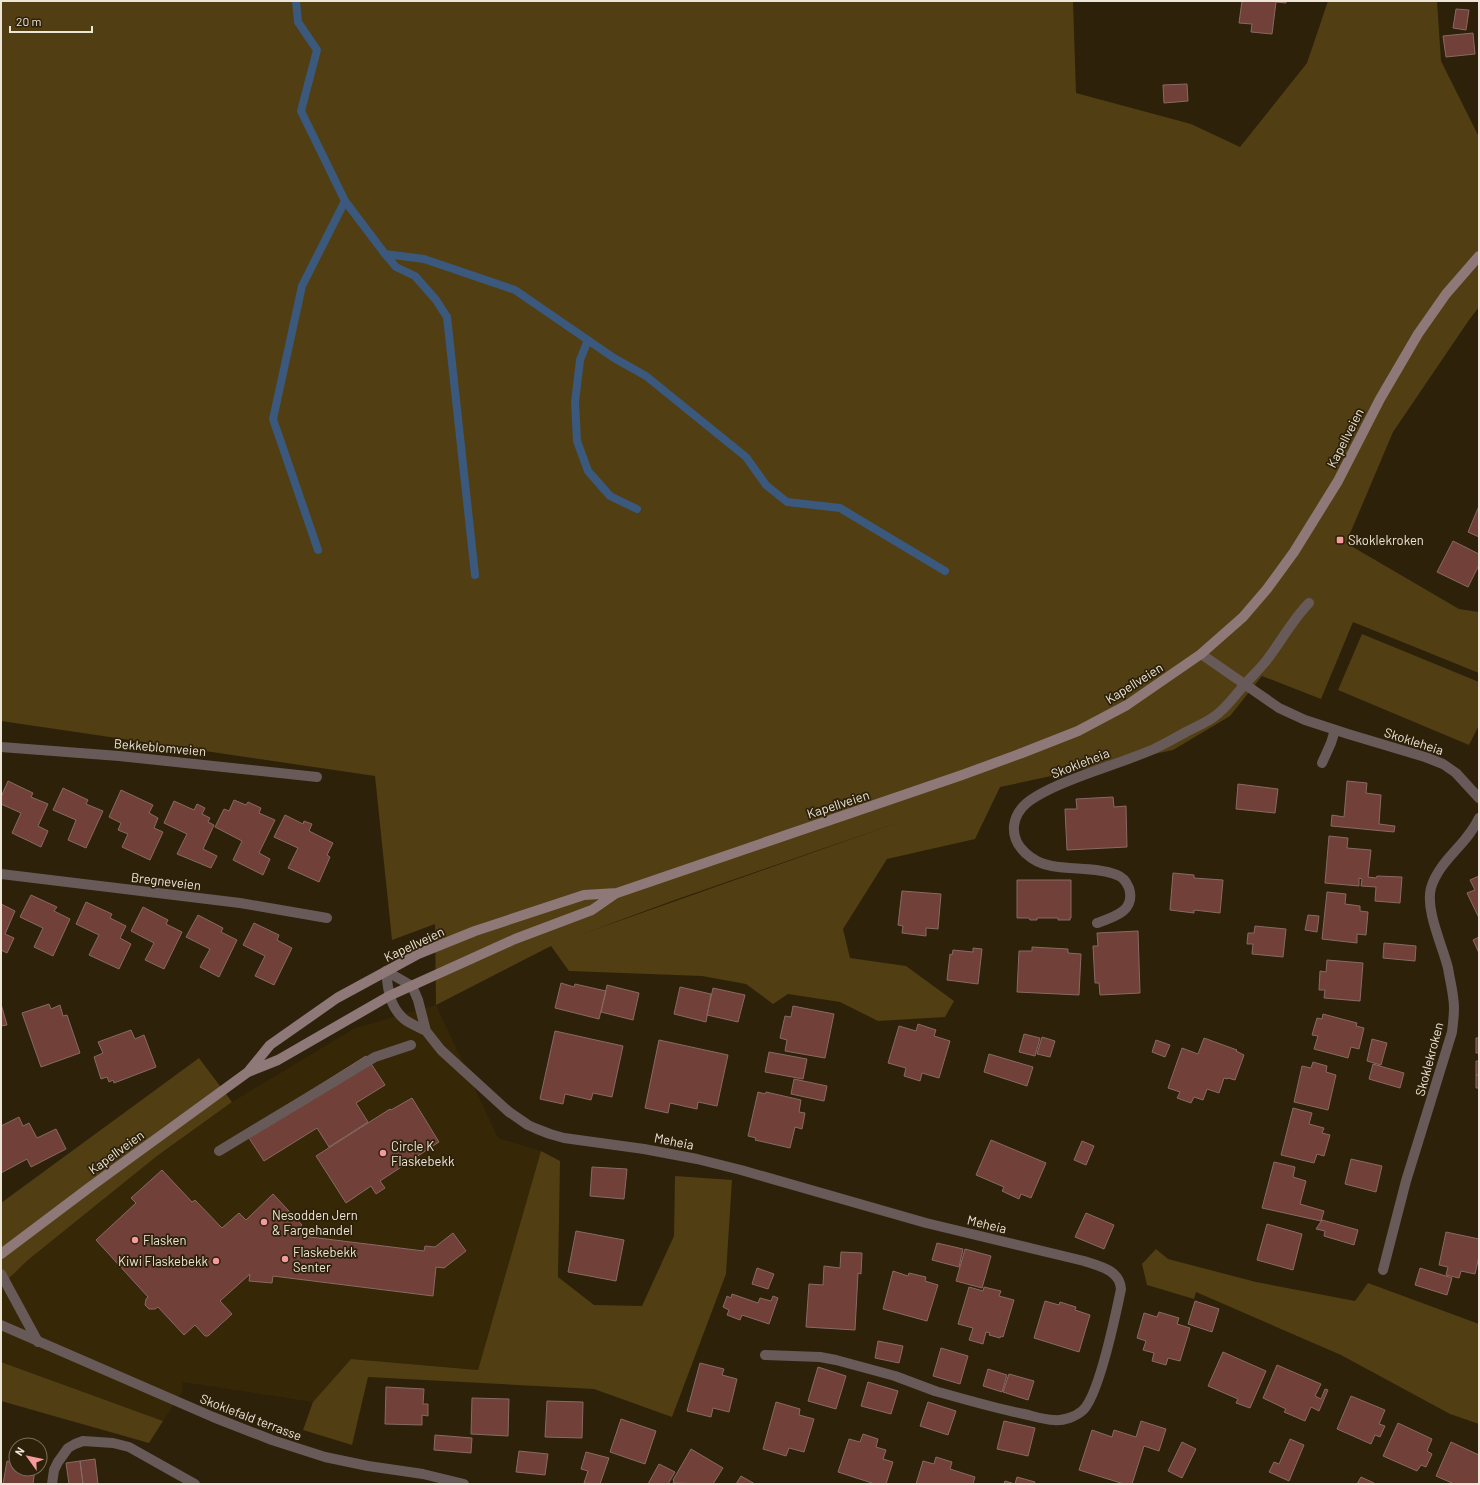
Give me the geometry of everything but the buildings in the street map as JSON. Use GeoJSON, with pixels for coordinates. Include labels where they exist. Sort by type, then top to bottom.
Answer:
{"type":"FeatureCollection","features":[{"type":"Feature","properties":{"kind":"main road","name":"Kapellveien"},"geometry":{"type":"LineString","coordinates":[[1,1254],[248,1072],[278,1060],[389,996],[516,938],[592,910],[617,893],[954,778],[1022,754],[1071,734],[1127,704],[1202,654],[1243,616],[1267,588],[1294,552],[1338,481],[1380,398],[1418,334],[1446,294],[1479,256]]}},
{"type":"Feature","properties":{"kind":"main road","name":"Kapellveien"},"geometry":{"type":"LineString","coordinates":[[248,1072],[270,1045],[337,998],[418,954],[475,931],[584,895],[617,893]]}},
{"type":"Feature","properties":{"kind":"street"},"geometry":{"type":"LineString","coordinates":[[1244,685],[1266,661],[1302,611],[1310,603]]}},
{"type":"Feature","properties":{"kind":"street","name":"Skokleheia"},"geometry":{"type":"LineString","coordinates":[[1202,654],[1278,708],[1305,720],[1425,756],[1443,764],[1461,778],[1479,798]]}},
{"type":"Feature","properties":{"kind":"street","name":"Skokleheia"},"geometry":{"type":"LineString","coordinates":[[1097,923],[1118,916],[1128,906],[1130,894],[1129,887],[1125,880],[1120,876],[1106,871],[1051,866],[1038,862],[1021,849],[1014,832],[1016,818],[1022,807],[1026,802],[1064,782],[1155,749],[1208,720],[1225,707],[1244,685]]}},
{"type":"Feature","properties":{"kind":"street"},"geometry":{"type":"LineString","coordinates":[[1322,763],[1335,730]]}},
{"type":"Feature","properties":{"kind":"street","name":"Bekkeblomveien"},"geometry":{"type":"LineString","coordinates":[[1,748],[126,756],[317,777]]}},
{"type":"Feature","properties":{"kind":"street","name":"Skoklekroken"},"geometry":{"type":"LineString","coordinates":[[1382,1270],[1406,1182],[1452,1032],[1454,1007],[1448,967],[1434,925],[1431,905],[1431,890],[1436,876],[1445,862],[1461,846],[1479,818]]}},
{"type":"Feature","properties":{"kind":"street","name":"Bregneveien"},"geometry":{"type":"LineString","coordinates":[[1,874],[240,903],[327,918]]}},
{"type":"Feature","properties":{"kind":"street"},"geometry":{"type":"LineString","coordinates":[[386,971],[412,986]]}},
{"type":"Feature","properties":{"kind":"street","name":"Meheia"},"geometry":{"type":"LineString","coordinates":[[386,971],[389,996],[396,1009],[405,1020],[426,1031]]}},
{"type":"Feature","properties":{"kind":"street","name":"Meheia"},"geometry":{"type":"LineString","coordinates":[[412,986],[418,1000],[426,1031],[441,1050],[509,1112],[528,1125],[550,1134],[598,1143],[644,1148],[734,1168],[926,1223],[1084,1261],[1104,1267],[1117,1278],[1121,1289],[1114,1321],[1092,1397],[1083,1411],[1065,1420],[1053,1420],[998,1408],[935,1391],[895,1376],[836,1360],[820,1357],[765,1355]]}},
{"type":"Feature","properties":{"kind":"street"},"geometry":{"type":"LineString","coordinates":[[220,1151],[375,1057],[411,1045]]}},
{"type":"Feature","properties":{"kind":"street"},"geometry":{"type":"LineString","coordinates":[[1,1274],[38,1342]]}},
{"type":"Feature","properties":{"kind":"street","name":"Skoklefald terrasse"},"geometry":{"type":"LineString","coordinates":[[1,1326],[213,1417],[272,1440],[325,1457],[440,1481],[464,1484]]}},
{"type":"Feature","properties":{"kind":"street"},"geometry":{"type":"LineString","coordinates":[[52,1484],[54,1470],[68,1448],[83,1441],[94,1441],[113,1443],[129,1447],[195,1484]]}},
{"type":"Feature","properties":{"kind":"shaded area"},"geometry":{"type":"Polygon","coordinates":[[[1,1],[1073,1],[1076,93],[1191,124],[1240,147],[1307,63],[1328,1],[1437,1],[1441,61],[1479,137],[1479,307],[1393,432],[1346,543],[1459,609],[1479,612],[1479,673],[1353,622],[1321,699],[1262,676],[1230,716],[1173,750],[1000,787],[975,839],[887,859],[843,929],[850,958],[906,966],[954,1001],[945,1017],[878,1021],[840,1002],[788,994],[773,1004],[746,984],[702,976],[569,971],[551,946],[436,1005],[435,924],[392,940],[375,776],[1,721],[1,1]],[[908,819],[672,901],[585,933],[908,819]]]}},
{"type":"Feature","properties":{"kind":"shaded area"},"geometry":{"type":"Polygon","coordinates":[[[1362,634],[1479,682],[1479,725],[1469,745],[1338,690],[1362,634]]]}},
{"type":"Feature","properties":{"kind":"shaded area"},"geometry":{"type":"Polygon","coordinates":[[[436,1005],[498,1138],[541,1151],[478,1370],[351,1359],[313,1402],[183,1382],[182,1392],[163,1421],[1,1362],[1,1286],[28,1260],[157,1156],[232,1102],[355,1028],[436,1005]]]}},
{"type":"Feature","properties":{"kind":"shaded area"},"geometry":{"type":"Polygon","coordinates":[[[199,1058],[232,1102],[157,1156],[28,1260],[1,1286],[1,1203],[199,1058]]]}},
{"type":"Feature","properties":{"kind":"shaded area"},"geometry":{"type":"Polygon","coordinates":[[[541,1151],[560,1161],[558,1277],[594,1305],[642,1306],[674,1236],[675,1176],[732,1180],[726,1274],[672,1417],[594,1389],[368,1377],[352,1445],[303,1430],[313,1402],[351,1359],[478,1370],[541,1151]]]}},
{"type":"Feature","properties":{"kind":"shaded area"},"geometry":{"type":"Polygon","coordinates":[[[1156,1249],[1168,1259],[1256,1282],[1355,1301],[1368,1283],[1479,1324],[1479,1424],[1450,1414],[1341,1355],[1196,1292],[1194,1299],[1147,1285],[1142,1264],[1156,1249]]]}},
{"type":"Feature","properties":{"kind":"shaded area"},"geometry":{"type":"Polygon","coordinates":[[[1,1362],[163,1421],[149,1443],[1,1401],[1,1362]]]}},
{"type":"Feature","properties":{"kind":"waterway"},"geometry":{"type":"LineString","coordinates":[[296,1],[298,22],[317,50],[301,111],[345,201],[385,254],[424,259],[515,290],[614,358],[646,376],[746,457],[766,485],[787,502],[840,508],[945,571]]}},
{"type":"Feature","properties":{"kind":"waterway"},"geometry":{"type":"LineString","coordinates":[[318,550],[273,419],[302,286],[345,201]]}},
{"type":"Feature","properties":{"kind":"waterway"},"geometry":{"type":"LineString","coordinates":[[385,254],[396,267],[415,276],[436,300],[447,317],[475,575]]}},
{"type":"Feature","properties":{"kind":"waterway"},"geometry":{"type":"LineString","coordinates":[[588,340],[580,360],[575,402],[577,441],[588,471],[610,496],[637,509]]}},
{"type":"Feature","properties":{"kind":"place","name":"Skoklekroken"},"geometry":{"type":"Point","coordinates":[1340,540]}},
{"type":"Feature","properties":{"kind":"place","name":"Circle K Flaskebekk"},"geometry":{"type":"Point","coordinates":[383,1153]}},
{"type":"Feature","properties":{"kind":"place","name":"Nesodden Jern & Fargehandel"},"geometry":{"type":"Point","coordinates":[264,1222]}},
{"type":"Feature","properties":{"kind":"place","name":"Flasken"},"geometry":{"type":"Point","coordinates":[135,1240]}},
{"type":"Feature","properties":{"kind":"place","name":"Flaskebekk Senter"},"geometry":{"type":"Point","coordinates":[285,1259]}},
{"type":"Feature","properties":{"kind":"place","name":"Kiwi Flaskebekk"},"geometry":{"type":"Point","coordinates":[216,1261]}}]}
